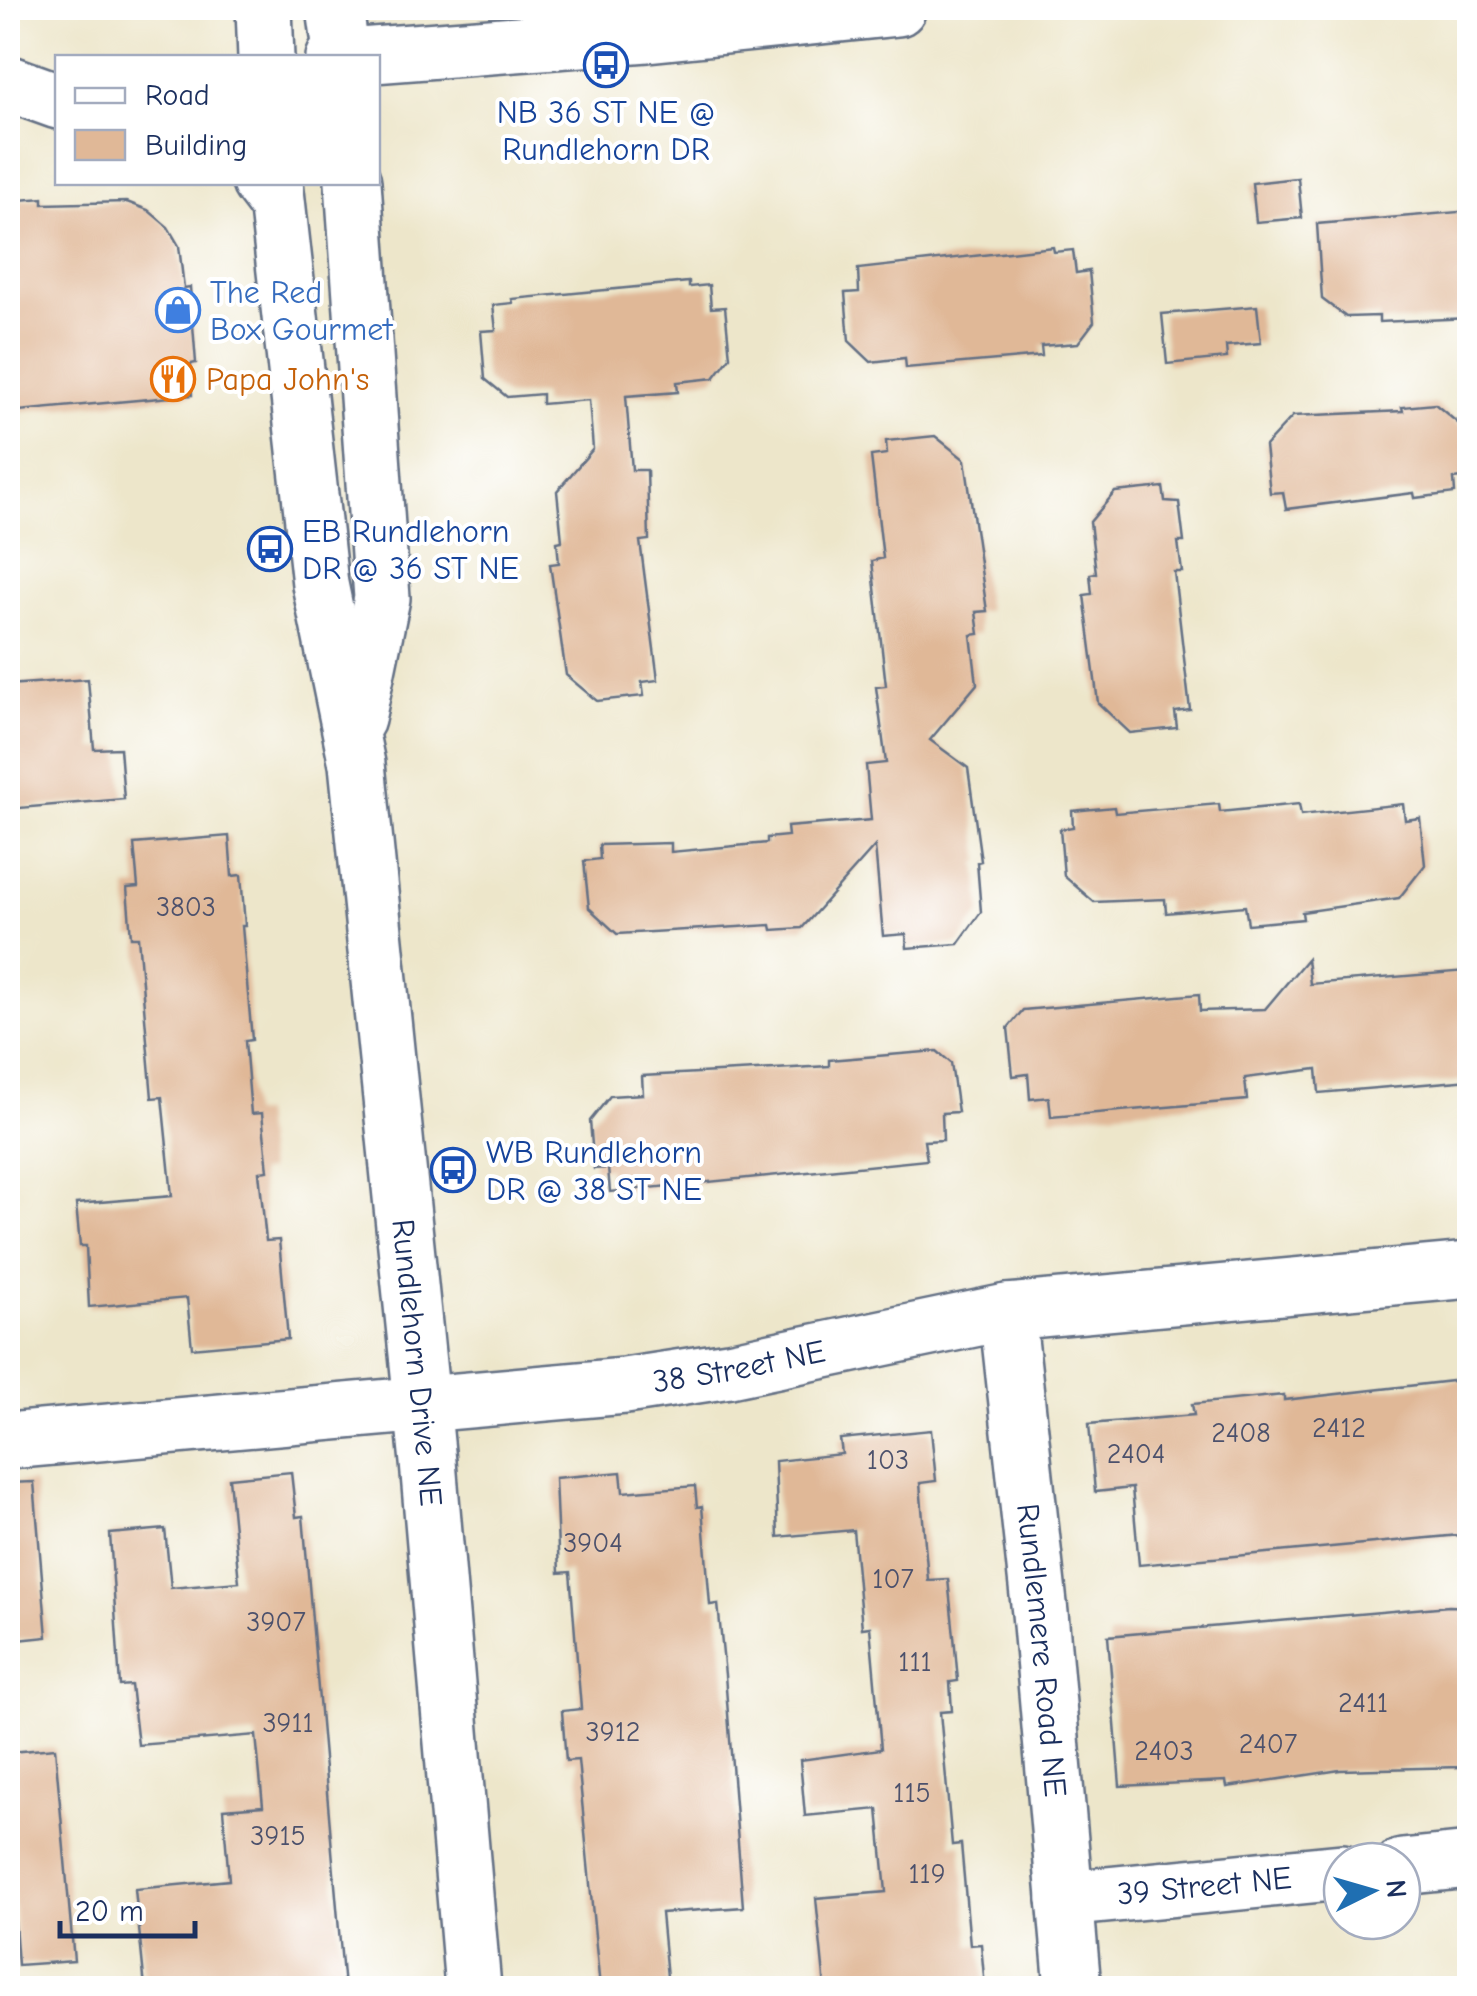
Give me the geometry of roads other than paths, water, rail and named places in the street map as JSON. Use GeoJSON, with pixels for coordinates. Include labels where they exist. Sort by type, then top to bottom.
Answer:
{"type":"FeatureCollection","features":[{"type":"Feature","properties":{"kind":"street"},"geometry":{"type":"LineString","coordinates":[[264,8],[266,55]]}},
{"type":"Feature","properties":{"kind":"street"},"geometry":{"type":"LineString","coordinates":[[335,8],[342,55]]}},
{"type":"Feature","properties":{"kind":"street"},"geometry":{"type":"LineString","coordinates":[[369,55],[647,34],[898,8]]}},
{"type":"Feature","properties":{"kind":"street"},"geometry":{"type":"LineString","coordinates":[[8,82],[55,78]]}},
{"type":"Feature","properties":{"kind":"street"},"geometry":{"type":"LineString","coordinates":[[8,82],[55,100]]}},
{"type":"Feature","properties":{"kind":"street","name":"Rundlehorn Drive NE"},"geometry":{"type":"LineString","coordinates":[[353,185],[382,598],[354,736]]}},
{"type":"Feature","properties":{"kind":"street","name":"Rundlehorn Drive NE"},"geometry":{"type":"LineString","coordinates":[[270,189],[320,584],[354,736],[473,1988]]}},
{"type":"Feature","properties":{"kind":"street","name":"38 Street NE"},"geometry":{"type":"LineString","coordinates":[[8,1441],[660,1381],[1007,1312],[1470,1270]]}},
{"type":"Feature","properties":{"kind":"street","name":"Rundlemere Road NE"},"geometry":{"type":"LineString","coordinates":[[1007,1312],[1072,1988]]}},
{"type":"Feature","properties":{"kind":"street"},"geometry":{"type":"LineString","coordinates":[[1422,1865],[1470,1860]]}},
{"type":"Feature","properties":{"kind":"street","name":"39 Street NE"},"geometry":{"type":"LineString","coordinates":[[1065,1899],[1322,1874]]}},
{"type":"Feature","properties":{"kind":"place","name":"NB 36 ST NE @ Rundlehorn DR"},"geometry":{"type":"Point","coordinates":[606,65]}},
{"type":"Feature","properties":{"kind":"place","name":"The Red Box Gourmet"},"geometry":{"type":"Point","coordinates":[178,310]}},
{"type":"Feature","properties":{"kind":"place","name":"Papa John's"},"geometry":{"type":"Point","coordinates":[173,379]}},
{"type":"Feature","properties":{"kind":"place","name":"EB Rundlehorn DR @ 36 ST NE"},"geometry":{"type":"Point","coordinates":[270,549]}},
{"type":"Feature","properties":{"kind":"place","name":"WB Rundlehorn DR @ 38 ST NE"},"geometry":{"type":"Point","coordinates":[453,1170]}}]}
